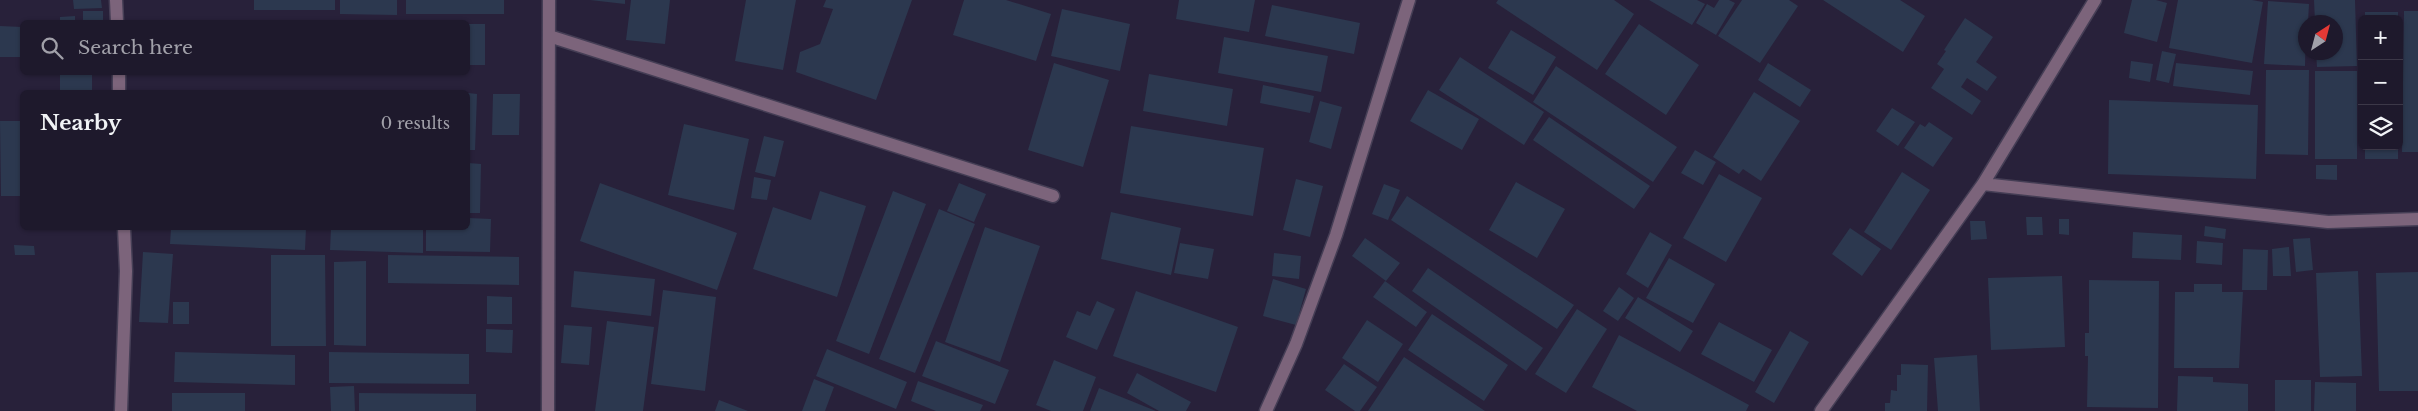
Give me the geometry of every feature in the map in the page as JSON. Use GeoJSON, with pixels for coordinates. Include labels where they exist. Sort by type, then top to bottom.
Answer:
{"type":"FeatureCollection","features":[{"type":"Feature","properties":{"kind":"street"},"geometry":{"type":"LineString","coordinates":[[116,0],[117,20]]}},
{"type":"Feature","properties":{"kind":"street"},"geometry":{"type":"LineString","coordinates":[[548,411],[549,0]]}},
{"type":"Feature","properties":{"kind":"street"},"geometry":{"type":"LineString","coordinates":[[1266,411],[1296,344],[1336,235],[1409,0]]}},
{"type":"Feature","properties":{"kind":"street"},"geometry":{"type":"LineString","coordinates":[[1821,411],[1983,184],[2095,0]]}},
{"type":"Feature","properties":{"kind":"street"},"geometry":{"type":"LineString","coordinates":[[550,36],[1053,196]]}},
{"type":"Feature","properties":{"kind":"street"},"geometry":{"type":"LineString","coordinates":[[119,75],[120,90]]}},
{"type":"Feature","properties":{"kind":"street"},"geometry":{"type":"LineString","coordinates":[[1983,184],[2328,222],[2418,219]]}},
{"type":"Feature","properties":{"kind":"street"},"geometry":{"type":"LineString","coordinates":[[121,411],[126,271],[124,230]]}},
{"type":"Feature","properties":{"kind":"building"},"geometry":{"type":"Polygon","coordinates":[[[73,0],[101,0],[102,8],[74,9],[73,0]]]}},
{"type":"Feature","properties":{"kind":"building"},"geometry":{"type":"Polygon","coordinates":[[[254,0],[335,0],[335,10],[254,10],[254,0]]]}},
{"type":"Feature","properties":{"kind":"building"},"geometry":{"type":"Polygon","coordinates":[[[340,0],[397,0],[397,15],[340,14],[340,0]]]}},
{"type":"Feature","properties":{"kind":"building"},"geometry":{"type":"Polygon","coordinates":[[[406,0],[504,0],[504,14],[406,14],[406,0]]]}},
{"type":"Feature","properties":{"kind":"building"},"geometry":{"type":"Polygon","coordinates":[[[590,0],[625,0],[625,4],[590,0]]]}},
{"type":"Feature","properties":{"kind":"building"},"geometry":{"type":"Polygon","coordinates":[[[631,0],[670,0],[665,44],[626,40],[631,0]]]}},
{"type":"Feature","properties":{"kind":"building"},"geometry":{"type":"Polygon","coordinates":[[[746,0],[796,0],[783,70],[735,61],[746,0]]]}},
{"type":"Feature","properties":{"kind":"building"},"geometry":{"type":"Polygon","coordinates":[[[826,0],[912,0],[876,100],[796,72],[800,52],[820,44],[833,9],[823,7],[826,0]]]}},
{"type":"Feature","properties":{"kind":"building"},"geometry":{"type":"Polygon","coordinates":[[[964,0],[1006,0],[1051,14],[1036,61],[953,35],[964,0]]]}},
{"type":"Feature","properties":{"kind":"building"},"geometry":{"type":"Polygon","coordinates":[[[1179,0],[1255,0],[1249,32],[1176,19],[1179,0]]]}},
{"type":"Feature","properties":{"kind":"building"},"geometry":{"type":"Polygon","coordinates":[[[1498,0],[1614,0],[1634,14],[1597,70],[1496,3],[1498,0]]]}},
{"type":"Feature","properties":{"kind":"building"},"geometry":{"type":"Polygon","coordinates":[[[1649,0],[1697,0],[1705,4],[1692,25],[1649,0]]]}},
{"type":"Feature","properties":{"kind":"building"},"geometry":{"type":"Polygon","coordinates":[[[1719,0],[1729,0],[1735,3],[1716,35],[1696,23],[1707,4],[1714,8],[1719,0]]]}},
{"type":"Feature","properties":{"kind":"building"},"geometry":{"type":"Polygon","coordinates":[[[1742,0],[1789,0],[1798,6],[1760,63],[1718,36],[1742,0]]]}},
{"type":"Feature","properties":{"kind":"building"},"geometry":{"type":"Polygon","coordinates":[[[1823,0],[1900,0],[1925,16],[1903,52],[1823,0]]]}},
{"type":"Feature","properties":{"kind":"building"},"geometry":{"type":"Polygon","coordinates":[[[2132,0],[2156,0],[2167,3],[2157,42],[2124,33],[2132,0]]]}},
{"type":"Feature","properties":{"kind":"building"},"geometry":{"type":"Polygon","coordinates":[[[2178,0],[2252,0],[2263,2],[2252,63],[2169,48],[2178,0]]]}},
{"type":"Feature","properties":{"kind":"building"},"geometry":{"type":"Polygon","coordinates":[[[2314,0],[2355,0],[2357,66],[2317,67],[2317,60],[2343,60],[2343,15],[2315,15],[2314,0]]]}},
{"type":"Feature","properties":{"kind":"building"},"geometry":{"type":"Polygon","coordinates":[[[2268,1],[2309,4],[2308,15],[2298,15],[2298,60],[2305,60],[2305,66],[2264,64],[2268,1]]]}},
{"type":"Feature","properties":{"kind":"building"},"geometry":{"type":"Polygon","coordinates":[[[1272,5],[1360,23],[1354,54],[1265,36],[1272,5]]]}},
{"type":"Feature","properties":{"kind":"building"},"geometry":{"type":"Polygon","coordinates":[[[1062,9],[1130,24],[1120,71],[1051,56],[1062,9]]]}},
{"type":"Feature","properties":{"kind":"building"},"geometry":{"type":"Polygon","coordinates":[[[83,11],[103,11],[103,20],[83,20],[83,11]]]}},
{"type":"Feature","properties":{"kind":"building"},"geometry":{"type":"Polygon","coordinates":[[[2404,11],[2418,11],[2418,152],[2402,152],[2404,11]]]}},
{"type":"Feature","properties":{"kind":"building"},"geometry":{"type":"Polygon","coordinates":[[[2365,12],[2398,12],[2398,15],[2365,15],[2365,12]]]}},
{"type":"Feature","properties":{"kind":"building"},"geometry":{"type":"Polygon","coordinates":[[[75,16],[75,20],[60,20],[60,17],[75,16]]]}},
{"type":"Feature","properties":{"kind":"building"},"geometry":{"type":"Polygon","coordinates":[[[1965,18],[1993,37],[1976,62],[1997,77],[1987,91],[1967,78],[1961,87],[1981,101],[1972,115],[1931,88],[1944,69],[1937,64],[1965,18]]]}},
{"type":"Feature","properties":{"kind":"building"},"geometry":{"type":"Polygon","coordinates":[[[470,24],[485,24],[485,65],[470,65],[470,24]]]}},
{"type":"Feature","properties":{"kind":"building"},"geometry":{"type":"Polygon","coordinates":[[[1639,24],[1699,65],[1666,115],[1605,74],[1639,24]]]}},
{"type":"Feature","properties":{"kind":"building"},"geometry":{"type":"Polygon","coordinates":[[[0,26],[20,27],[20,57],[0,57],[0,26]]]}},
{"type":"Feature","properties":{"kind":"building"},"geometry":{"type":"Polygon","coordinates":[[[1511,30],[1556,57],[1533,95],[1488,68],[1511,30]]]}},
{"type":"Feature","properties":{"kind":"building"},"geometry":{"type":"Polygon","coordinates":[[[1224,37],[1328,56],[1321,92],[1218,73],[1224,37]]]}},
{"type":"Feature","properties":{"kind":"building"},"geometry":{"type":"Polygon","coordinates":[[[2162,51],[2176,54],[2169,83],[2156,80],[2162,51]]]}},
{"type":"Feature","properties":{"kind":"building"},"geometry":{"type":"Polygon","coordinates":[[[1460,57],[1544,112],[1524,145],[1439,90],[1460,57]]]}},
{"type":"Feature","properties":{"kind":"building"},"geometry":{"type":"Polygon","coordinates":[[[2131,61],[2153,64],[2150,82],[2129,78],[2131,61]]]}},
{"type":"Feature","properties":{"kind":"building"},"geometry":{"type":"Polygon","coordinates":[[[1054,63],[1109,80],[1083,167],[1028,150],[1054,63]]]}},
{"type":"Feature","properties":{"kind":"building"},"geometry":{"type":"Polygon","coordinates":[[[1768,63],[1811,90],[1800,107],[1758,80],[1768,63]]]}},
{"type":"Feature","properties":{"kind":"building"},"geometry":{"type":"Polygon","coordinates":[[[2176,63],[2253,71],[2250,95],[2173,86],[2176,63]]]}},
{"type":"Feature","properties":{"kind":"building"},"geometry":{"type":"Polygon","coordinates":[[[1556,66],[1677,147],[1653,182],[1533,102],[1556,66]]]}},
{"type":"Feature","properties":{"kind":"building"},"geometry":{"type":"Polygon","coordinates":[[[2266,70],[2309,70],[2308,155],[2265,154],[2266,70]]]}},
{"type":"Feature","properties":{"kind":"building"},"geometry":{"type":"Polygon","coordinates":[[[2315,71],[2357,71],[2357,159],[2315,159],[2315,71]]]}},
{"type":"Feature","properties":{"kind":"building"},"geometry":{"type":"Polygon","coordinates":[[[1149,74],[1233,89],[1227,126],[1143,111],[1149,74]]]}},
{"type":"Feature","properties":{"kind":"building"},"geometry":{"type":"Polygon","coordinates":[[[60,75],[92,75],[92,90],[60,90],[60,75]]]}},
{"type":"Feature","properties":{"kind":"building"},"geometry":{"type":"Polygon","coordinates":[[[1263,85],[1314,96],[1310,113],[1260,103],[1263,85]]]}},
{"type":"Feature","properties":{"kind":"building"},"geometry":{"type":"Polygon","coordinates":[[[1428,90],[1479,119],[1462,150],[1410,121],[1428,90]]]}},
{"type":"Feature","properties":{"kind":"building"},"geometry":{"type":"Polygon","coordinates":[[[1754,92],[1800,121],[1761,181],[1743,169],[1739,174],[1713,157],[1754,92]]]}},
{"type":"Feature","properties":{"kind":"building"},"geometry":{"type":"Polygon","coordinates":[[[470,93],[477,94],[475,150],[470,150],[470,93]]]}},
{"type":"Feature","properties":{"kind":"building"},"geometry":{"type":"Polygon","coordinates":[[[493,94],[520,94],[519,135],[492,135],[493,94]]]}},
{"type":"Feature","properties":{"kind":"building"},"geometry":{"type":"Polygon","coordinates":[[[2109,100],[2258,105],[2256,179],[2108,174],[2109,100]]]}},
{"type":"Feature","properties":{"kind":"building"},"geometry":{"type":"Polygon","coordinates":[[[1320,101],[1342,107],[1331,149],[1309,142],[1320,101]]]}},
{"type":"Feature","properties":{"kind":"building"},"geometry":{"type":"Polygon","coordinates":[[[1892,108],[1915,122],[1898,146],[1876,131],[1892,108]]]}},
{"type":"Feature","properties":{"kind":"building"},"geometry":{"type":"Polygon","coordinates":[[[1549,117],[1650,186],[1634,209],[1533,140],[1549,117]]]}},
{"type":"Feature","properties":{"kind":"building"},"geometry":{"type":"Polygon","coordinates":[[[0,121],[20,121],[20,196],[1,196],[0,121]]]}},
{"type":"Feature","properties":{"kind":"building"},"geometry":{"type":"Polygon","coordinates":[[[1929,122],[1953,138],[1933,167],[1904,148],[1920,124],[1925,127],[1929,122]]]}},
{"type":"Feature","properties":{"kind":"building"},"geometry":{"type":"Polygon","coordinates":[[[684,124],[749,139],[734,210],[668,195],[684,124]]]}},
{"type":"Feature","properties":{"kind":"building"},"geometry":{"type":"Polygon","coordinates":[[[1131,126],[1264,148],[1253,216],[1120,193],[1131,126]]]}},
{"type":"Feature","properties":{"kind":"building"},"geometry":{"type":"Polygon","coordinates":[[[764,136],[784,141],[775,177],[755,172],[764,136]]]}},
{"type":"Feature","properties":{"kind":"building"},"geometry":{"type":"Polygon","coordinates":[[[1695,150],[1716,162],[1703,185],[1681,173],[1695,150]]]}},
{"type":"Feature","properties":{"kind":"building"},"geometry":{"type":"Polygon","coordinates":[[[2365,150],[2398,150],[2398,159],[2365,159],[2365,150]]]}},
{"type":"Feature","properties":{"kind":"building"},"geometry":{"type":"Polygon","coordinates":[[[470,163],[481,164],[480,213],[470,213],[470,163]]]}},
{"type":"Feature","properties":{"kind":"building"},"geometry":{"type":"Polygon","coordinates":[[[2316,165],[2337,165],[2337,180],[2316,179],[2316,165]]]}},
{"type":"Feature","properties":{"kind":"building"},"geometry":{"type":"Polygon","coordinates":[[[1902,172],[1930,190],[1891,250],[1864,232],[1902,172]]]}},
{"type":"Feature","properties":{"kind":"building"},"geometry":{"type":"Polygon","coordinates":[[[1719,174],[1762,198],[1726,262],[1683,238],[1719,174]]]}},
{"type":"Feature","properties":{"kind":"building"},"geometry":{"type":"Polygon","coordinates":[[[754,177],[771,180],[767,200],[751,198],[754,177]]]}},
{"type":"Feature","properties":{"kind":"building"},"geometry":{"type":"Polygon","coordinates":[[[1296,179],[1323,186],[1310,237],[1283,230],[1296,179]]]}},
{"type":"Feature","properties":{"kind":"building"},"geometry":{"type":"Polygon","coordinates":[[[1516,182],[1565,209],[1537,258],[1489,230],[1516,182]]]}},
{"type":"Feature","properties":{"kind":"building"},"geometry":{"type":"Polygon","coordinates":[[[600,183],[737,233],[717,290],[580,241],[600,183]]]}},
{"type":"Feature","properties":{"kind":"building"},"geometry":{"type":"Polygon","coordinates":[[[959,183],[986,194],[974,222],[947,211],[959,183]]]}},
{"type":"Feature","properties":{"kind":"building"},"geometry":{"type":"Polygon","coordinates":[[[1384,184],[1400,190],[1388,220],[1372,214],[1384,184]]]}},
{"type":"Feature","properties":{"kind":"building"},"geometry":{"type":"Polygon","coordinates":[[[820,191],[866,206],[837,297],[753,269],[773,207],[811,220],[820,191]]]}},
{"type":"Feature","properties":{"kind":"building"},"geometry":{"type":"Polygon","coordinates":[[[893,191],[926,204],[869,354],[836,341],[893,191]]]}},
{"type":"Feature","properties":{"kind":"building"},"geometry":{"type":"Polygon","coordinates":[[[1407,196],[1574,305],[1557,329],[1391,220],[1407,196]]]}},
{"type":"Feature","properties":{"kind":"building"},"geometry":{"type":"Polygon","coordinates":[[[939,209],[975,224],[915,373],[879,359],[939,209]]]}},
{"type":"Feature","properties":{"kind":"building"},"geometry":{"type":"Polygon","coordinates":[[[1111,212],[1181,228],[1171,275],[1101,259],[1111,212]]]}},
{"type":"Feature","properties":{"kind":"building"},"geometry":{"type":"Polygon","coordinates":[[[2026,217],[2042,217],[2043,235],[2027,235],[2026,217]]]}},
{"type":"Feature","properties":{"kind":"building"},"geometry":{"type":"Polygon","coordinates":[[[470,218],[491,219],[490,252],[426,251],[426,230],[470,230],[470,218]]]}},
{"type":"Feature","properties":{"kind":"building"},"geometry":{"type":"Polygon","coordinates":[[[2059,219],[2069,219],[2069,235],[2059,234],[2059,219]]]}},
{"type":"Feature","properties":{"kind":"building"},"geometry":{"type":"Polygon","coordinates":[[[1970,221],[1985,221],[1987,239],[1971,240],[1970,221]]]}},
{"type":"Feature","properties":{"kind":"building"},"geometry":{"type":"Polygon","coordinates":[[[2205,226],[2226,229],[2225,239],[2204,236],[2205,226]]]}},
{"type":"Feature","properties":{"kind":"building"},"geometry":{"type":"Polygon","coordinates":[[[985,227],[1040,246],[1000,362],[945,342],[985,227]]]}},
{"type":"Feature","properties":{"kind":"building"},"geometry":{"type":"Polygon","coordinates":[[[1850,228],[1881,249],[1862,276],[1832,254],[1850,228]]]}},
{"type":"Feature","properties":{"kind":"building"},"geometry":{"type":"Polygon","coordinates":[[[171,230],[306,230],[305,250],[170,244],[171,230]]]}},
{"type":"Feature","properties":{"kind":"building"},"geometry":{"type":"Polygon","coordinates":[[[331,230],[423,230],[423,253],[330,250],[331,230]]]}},
{"type":"Feature","properties":{"kind":"building"},"geometry":{"type":"Polygon","coordinates":[[[1650,232],[1672,245],[1648,288],[1626,274],[1650,232]]]}},
{"type":"Feature","properties":{"kind":"building"},"geometry":{"type":"Polygon","coordinates":[[[2133,232],[2182,235],[2181,260],[2132,258],[2133,232]]]}},
{"type":"Feature","properties":{"kind":"building"},"geometry":{"type":"Polygon","coordinates":[[[1365,238],[1400,263],[1386,281],[1352,256],[1365,238]]]}},
{"type":"Feature","properties":{"kind":"building"},"geometry":{"type":"Polygon","coordinates":[[[2310,238],[2313,270],[2296,272],[2293,239],[2310,238]]]}},
{"type":"Feature","properties":{"kind":"building"},"geometry":{"type":"Polygon","coordinates":[[[2197,241],[2223,243],[2222,265],[2196,263],[2197,241]]]}},
{"type":"Feature","properties":{"kind":"building"},"geometry":{"type":"Polygon","coordinates":[[[1180,243],[1214,249],[1208,279],[1174,273],[1180,243]]]}},
{"type":"Feature","properties":{"kind":"building"},"geometry":{"type":"Polygon","coordinates":[[[14,245],[34,246],[35,255],[15,255],[14,245]]]}},
{"type":"Feature","properties":{"kind":"building"},"geometry":{"type":"Polygon","coordinates":[[[2289,247],[2291,276],[2273,276],[2272,249],[2289,247]]]}},
{"type":"Feature","properties":{"kind":"building"},"geometry":{"type":"Polygon","coordinates":[[[2243,249],[2268,250],[2267,290],[2242,290],[2243,249]]]}},
{"type":"Feature","properties":{"kind":"building"},"geometry":{"type":"Polygon","coordinates":[[[143,252],[173,254],[168,323],[139,322],[143,252]]]}},
{"type":"Feature","properties":{"kind":"building"},"geometry":{"type":"Polygon","coordinates":[[[1274,253],[1301,256],[1299,279],[1272,276],[1274,253]]]}},
{"type":"Feature","properties":{"kind":"building"},"geometry":{"type":"Polygon","coordinates":[[[271,255],[325,255],[326,346],[271,346],[271,255]]]}},
{"type":"Feature","properties":{"kind":"building"},"geometry":{"type":"Polygon","coordinates":[[[388,255],[519,257],[519,285],[388,283],[388,255]]]}},
{"type":"Feature","properties":{"kind":"building"},"geometry":{"type":"Polygon","coordinates":[[[1669,258],[1715,284],[1693,323],[1646,298],[1669,258]]]}},
{"type":"Feature","properties":{"kind":"building"},"geometry":{"type":"Polygon","coordinates":[[[366,261],[366,346],[334,345],[334,262],[366,261]]]}},
{"type":"Feature","properties":{"kind":"building"},"geometry":{"type":"Polygon","coordinates":[[[1428,268],[1543,348],[1526,371],[1412,291],[1428,268]]]}},
{"type":"Feature","properties":{"kind":"building"},"geometry":{"type":"Polygon","coordinates":[[[574,271],[655,279],[651,316],[571,307],[574,271]]]}},
{"type":"Feature","properties":{"kind":"building"},"geometry":{"type":"Polygon","coordinates":[[[2358,271],[2362,376],[2320,377],[2316,273],[2358,271]]]}},
{"type":"Feature","properties":{"kind":"building"},"geometry":{"type":"Polygon","coordinates":[[[2418,272],[2418,391],[2379,391],[2376,273],[2418,272]]]}},
{"type":"Feature","properties":{"kind":"building"},"geometry":{"type":"Polygon","coordinates":[[[2062,276],[2065,347],[1991,350],[1988,278],[2062,276]]]}},
{"type":"Feature","properties":{"kind":"building"},"geometry":{"type":"Polygon","coordinates":[[[1273,279],[1306,289],[1296,325],[1263,316],[1273,279]]]}},
{"type":"Feature","properties":{"kind":"building"},"geometry":{"type":"Polygon","coordinates":[[[2089,280],[2159,281],[2158,408],[2087,407],[2088,356],[2085,356],[2085,333],[2089,333],[2089,280]]]}},
{"type":"Feature","properties":{"kind":"building"},"geometry":{"type":"Polygon","coordinates":[[[1385,281],[1427,312],[1416,327],[1373,297],[1385,281]]]}},
{"type":"Feature","properties":{"kind":"building"},"geometry":{"type":"Polygon","coordinates":[[[2194,284],[2222,284],[2222,292],[2243,292],[2239,368],[2174,368],[2175,292],[2194,292],[2194,284]]]}},
{"type":"Feature","properties":{"kind":"building"},"geometry":{"type":"Polygon","coordinates":[[[1619,287],[1634,298],[1618,321],[1603,311],[1619,287]]]}},
{"type":"Feature","properties":{"kind":"building"},"geometry":{"type":"Polygon","coordinates":[[[663,290],[716,297],[705,391],[651,384],[663,290]]]}},
{"type":"Feature","properties":{"kind":"building"},"geometry":{"type":"Polygon","coordinates":[[[1136,291],[1238,327],[1216,392],[1113,356],[1136,291]]]}},
{"type":"Feature","properties":{"kind":"building"},"geometry":{"type":"Polygon","coordinates":[[[487,296],[512,297],[512,324],[487,324],[487,296]]]}},
{"type":"Feature","properties":{"kind":"building"},"geometry":{"type":"Polygon","coordinates":[[[1638,297],[1693,331],[1680,352],[1625,318],[1638,297]]]}},
{"type":"Feature","properties":{"kind":"building"},"geometry":{"type":"Polygon","coordinates":[[[1097,301],[1115,309],[1097,350],[1066,337],[1077,311],[1090,316],[1097,301]]]}},
{"type":"Feature","properties":{"kind":"building"},"geometry":{"type":"Polygon","coordinates":[[[173,302],[189,302],[189,324],[173,324],[173,302]]]}},
{"type":"Feature","properties":{"kind":"building"},"geometry":{"type":"Polygon","coordinates":[[[1577,309],[1607,329],[1566,393],[1535,374],[1577,309]]]}},
{"type":"Feature","properties":{"kind":"building"},"geometry":{"type":"Polygon","coordinates":[[[1432,314],[1508,365],[1484,401],[1408,350],[1432,314]]]}},
{"type":"Feature","properties":{"kind":"building"},"geometry":{"type":"Polygon","coordinates":[[[1367,320],[1403,344],[1378,382],[1342,358],[1367,320]]]}},
{"type":"Feature","properties":{"kind":"building"},"geometry":{"type":"Polygon","coordinates":[[[607,321],[654,327],[643,411],[595,411],[607,321]]]}},
{"type":"Feature","properties":{"kind":"building"},"geometry":{"type":"Polygon","coordinates":[[[1719,322],[1772,350],[1754,382],[1701,354],[1719,322]]]}},
{"type":"Feature","properties":{"kind":"building"},"geometry":{"type":"Polygon","coordinates":[[[564,325],[592,327],[589,365],[561,363],[564,325]]]}},
{"type":"Feature","properties":{"kind":"building"},"geometry":{"type":"Polygon","coordinates":[[[486,329],[513,330],[512,353],[486,352],[486,329]]]}},
{"type":"Feature","properties":{"kind":"building"},"geometry":{"type":"Polygon","coordinates":[[[1790,331],[1809,342],[1774,403],[1755,392],[1790,331]]]}},
{"type":"Feature","properties":{"kind":"building"},"geometry":{"type":"Polygon","coordinates":[[[1619,335],[1749,405],[1746,411],[1637,411],[1592,387],[1619,335]]]}},
{"type":"Feature","properties":{"kind":"building"},"geometry":{"type":"Polygon","coordinates":[[[936,341],[1009,370],[995,404],[922,376],[936,341]]]}},
{"type":"Feature","properties":{"kind":"building"},"geometry":{"type":"Polygon","coordinates":[[[827,349],[907,382],[896,409],[816,376],[827,349]]]}},
{"type":"Feature","properties":{"kind":"building"},"geometry":{"type":"Polygon","coordinates":[[[175,352],[295,355],[295,385],[174,382],[175,352]]]}},
{"type":"Feature","properties":{"kind":"building"},"geometry":{"type":"Polygon","coordinates":[[[329,352],[469,354],[469,384],[329,383],[329,352]]]}},
{"type":"Feature","properties":{"kind":"building"},"geometry":{"type":"Polygon","coordinates":[[[1977,355],[1980,411],[1938,411],[1934,358],[1977,355]]]}},
{"type":"Feature","properties":{"kind":"building"},"geometry":{"type":"Polygon","coordinates":[[[1404,357],[1485,411],[1368,411],[1404,357]]]}},
{"type":"Feature","properties":{"kind":"building"},"geometry":{"type":"Polygon","coordinates":[[[1054,360],[1096,377],[1083,411],[1051,411],[1036,405],[1054,360]]]}},
{"type":"Feature","properties":{"kind":"building"},"geometry":{"type":"Polygon","coordinates":[[[1344,364],[1377,387],[1360,411],[1355,411],[1325,390],[1344,364]]]}},
{"type":"Feature","properties":{"kind":"building"},"geometry":{"type":"Polygon","coordinates":[[[1901,364],[1928,365],[1927,411],[1885,411],[1885,403],[1890,403],[1891,390],[1897,391],[1897,375],[1901,375],[1901,364]]]}},
{"type":"Feature","properties":{"kind":"building"},"geometry":{"type":"Polygon","coordinates":[[[1137,373],[1191,402],[1186,411],[1159,411],[1127,393],[1137,373]]]}},
{"type":"Feature","properties":{"kind":"building"},"geometry":{"type":"Polygon","coordinates":[[[2178,376],[2213,377],[2213,382],[2248,384],[2248,411],[2177,411],[2178,376]]]}},
{"type":"Feature","properties":{"kind":"building"},"geometry":{"type":"Polygon","coordinates":[[[814,379],[834,387],[825,411],[802,411],[814,379]]]}},
{"type":"Feature","properties":{"kind":"building"},"geometry":{"type":"Polygon","coordinates":[[[2275,380],[2311,380],[2311,411],[2275,411],[2275,380]]]}},
{"type":"Feature","properties":{"kind":"building"},"geometry":{"type":"Polygon","coordinates":[[[918,381],[983,405],[980,411],[936,411],[911,401],[918,381]]]}},
{"type":"Feature","properties":{"kind":"building"},"geometry":{"type":"Polygon","coordinates":[[[2315,382],[2356,383],[2356,411],[2314,411],[2315,382]]]}},
{"type":"Feature","properties":{"kind":"building"},"geometry":{"type":"Polygon","coordinates":[[[354,386],[355,411],[331,411],[330,387],[354,386]]]}},
{"type":"Feature","properties":{"kind":"building"},"geometry":{"type":"Polygon","coordinates":[[[1099,388],[1156,411],[1090,411],[1099,388]]]}},
{"type":"Feature","properties":{"kind":"building"},"geometry":{"type":"Polygon","coordinates":[[[172,393],[245,393],[245,411],[172,411],[172,393]]]}},
{"type":"Feature","properties":{"kind":"building"},"geometry":{"type":"Polygon","coordinates":[[[359,393],[476,394],[476,411],[359,411],[359,393]]]}},
{"type":"Feature","properties":{"kind":"building"},"geometry":{"type":"Polygon","coordinates":[[[719,400],[748,411],[715,411],[719,400]]]}}]}
